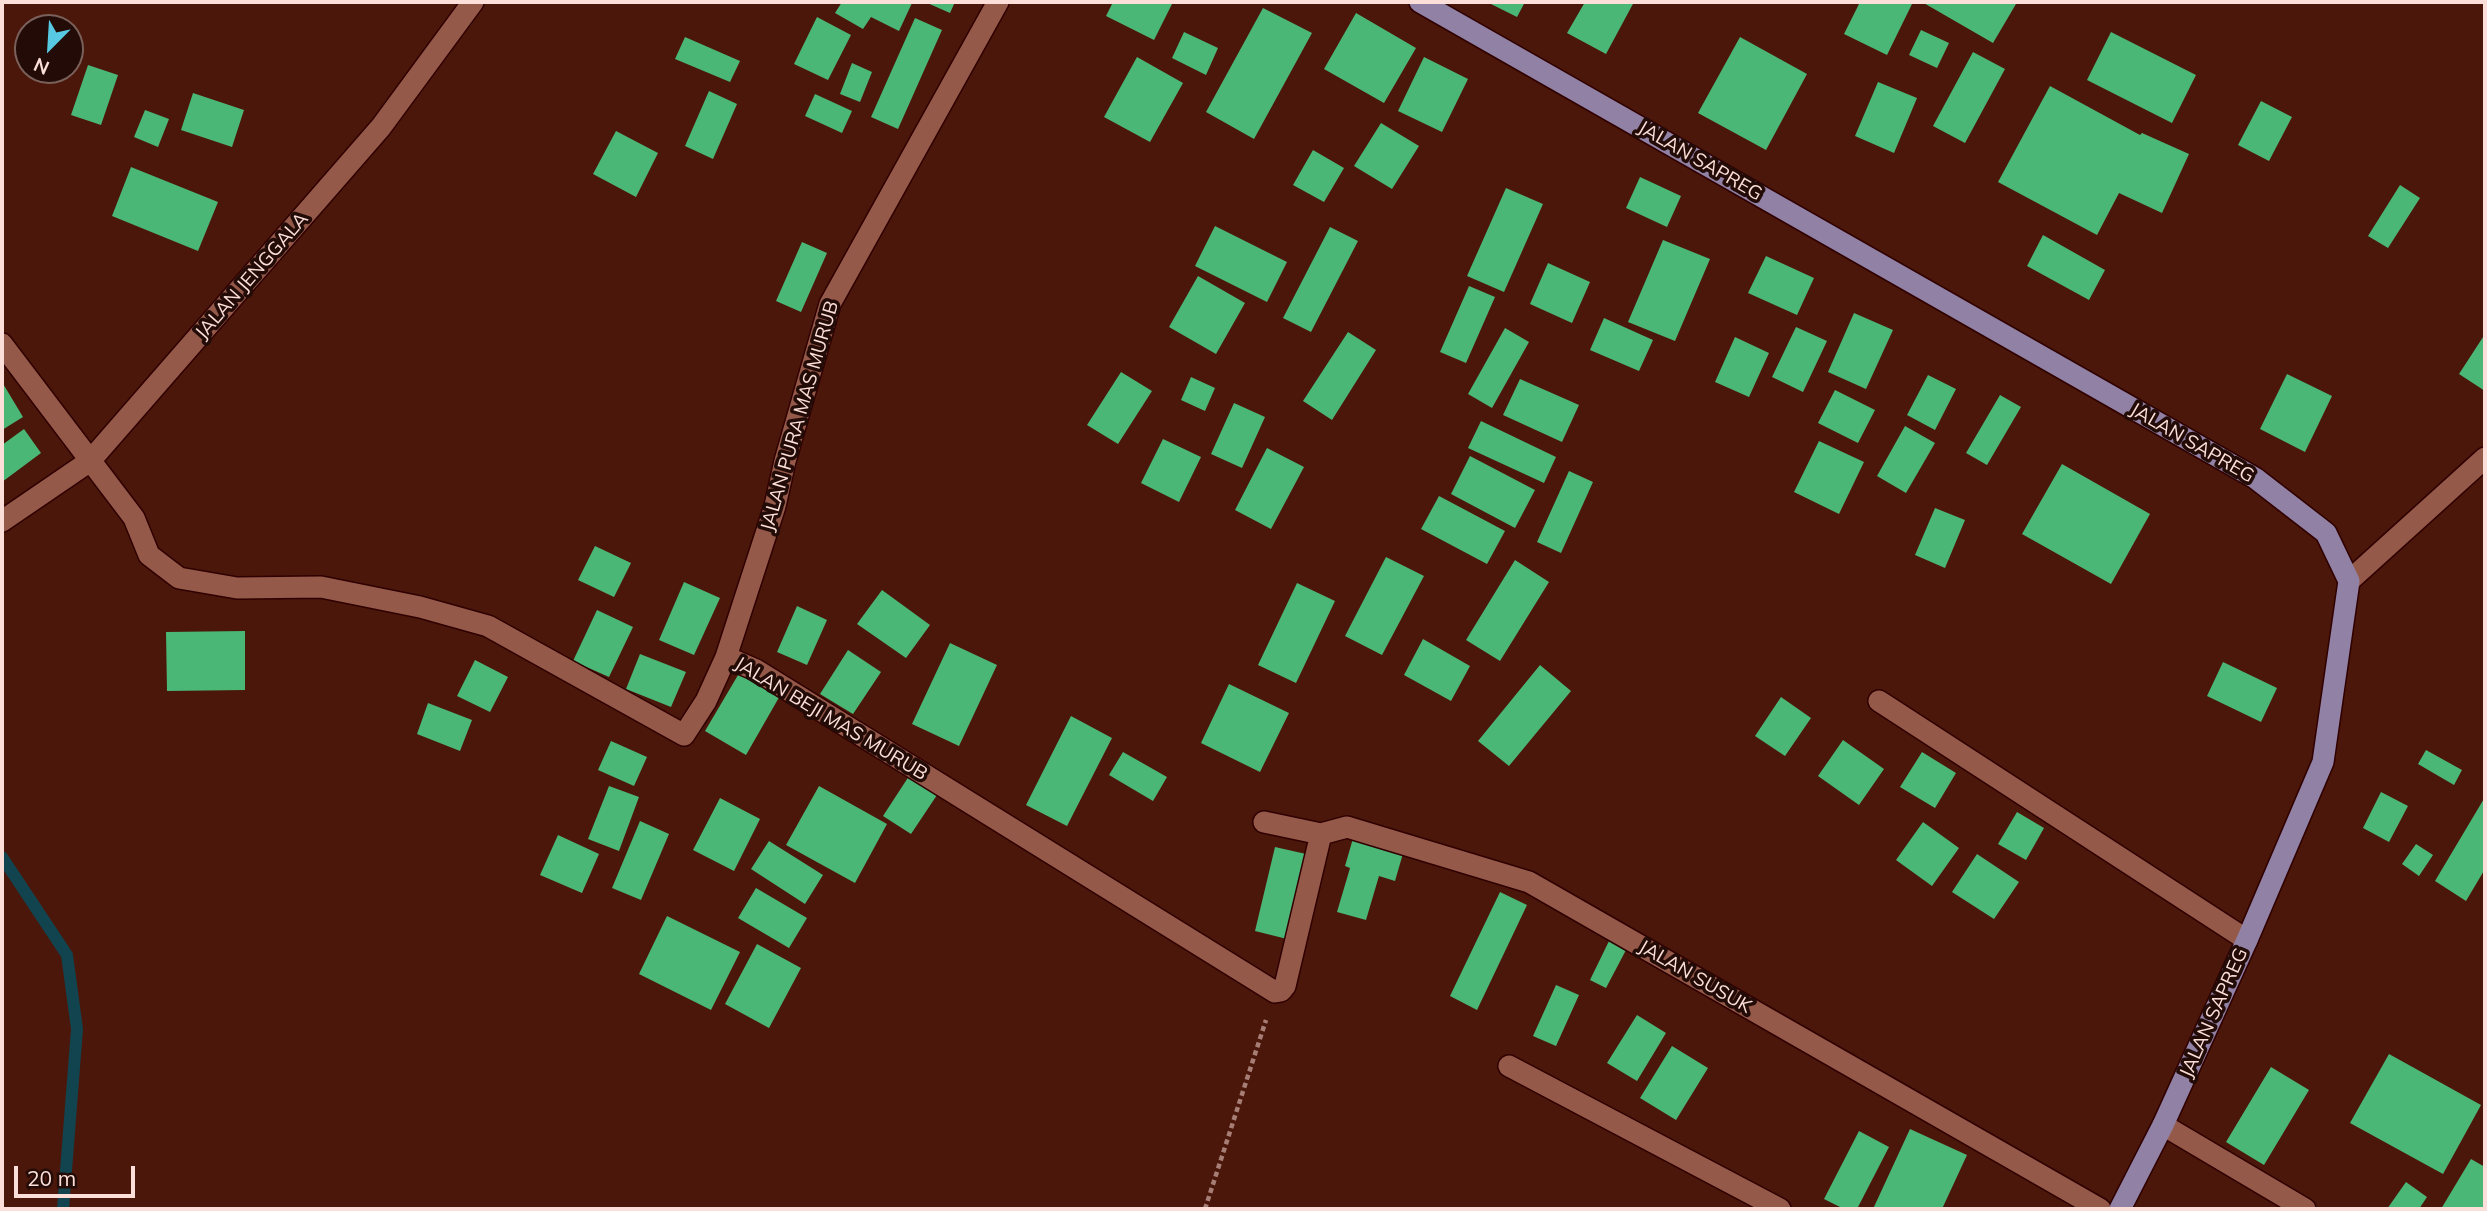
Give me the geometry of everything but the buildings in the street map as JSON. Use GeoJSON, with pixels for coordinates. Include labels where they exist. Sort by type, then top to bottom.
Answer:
{"type":"FeatureCollection","features":[{"type":"Feature","properties":{"kind":"main road","name":"JALAN SAPREG"},"geometry":{"type":"LineString","coordinates":[[1420,2],[2255,478],[2326,533],[2349,581],[2323,762],[2247,940],[2163,1125],[2120,1209]]}},
{"type":"Feature","properties":{"kind":"street","name":"JALAN JENGGALA"},"geometry":{"type":"LineString","coordinates":[[2,521],[90,461],[381,127],[473,2]]}},
{"type":"Feature","properties":{"kind":"street","name":"JALAN PURA MAS MURUB"},"geometry":{"type":"LineString","coordinates":[[726,657],[775,506],[785,461],[830,304],[998,2]]}},
{"type":"Feature","properties":{"kind":"street"},"geometry":{"type":"LineString","coordinates":[[2,344],[90,461]]}},
{"type":"Feature","properties":{"kind":"street"},"geometry":{"type":"LineString","coordinates":[[2349,581],[2485,457]]}},
{"type":"Feature","properties":{"kind":"street","name":"JALAN BEJI MAS MURUB"},"geometry":{"type":"LineString","coordinates":[[90,461],[134,518],[149,555],[179,578],[237,588],[321,587],[420,607],[488,626],[684,735],[706,701],[726,657],[756,670],[1275,992]]}},
{"type":"Feature","properties":{"kind":"street"},"geometry":{"type":"LineString","coordinates":[[1880,701],[2247,940]]}},
{"type":"Feature","properties":{"kind":"street","name":"JALAN SUSUK"},"geometry":{"type":"LineString","coordinates":[[1264,822],[1321,834],[1348,827],[1528,881],[2100,1209]]}},
{"type":"Feature","properties":{"kind":"street"},"geometry":{"type":"LineString","coordinates":[[1275,992],[1281,991],[1285,986],[1321,834]]}},
{"type":"Feature","properties":{"kind":"street"},"geometry":{"type":"LineString","coordinates":[[1509,1066],[1780,1209]]}},
{"type":"Feature","properties":{"kind":"street"},"geometry":{"type":"LineString","coordinates":[[2163,1125],[2305,1209]]}},
{"type":"Feature","properties":{"kind":"path"},"geometry":{"type":"LineString","coordinates":[[1205,1209],[1275,992]]}},
{"type":"Feature","properties":{"kind":"waterway"},"geometry":{"type":"LineString","coordinates":[[2,857],[67,955],[77,1029],[63,1209]]}}]}
